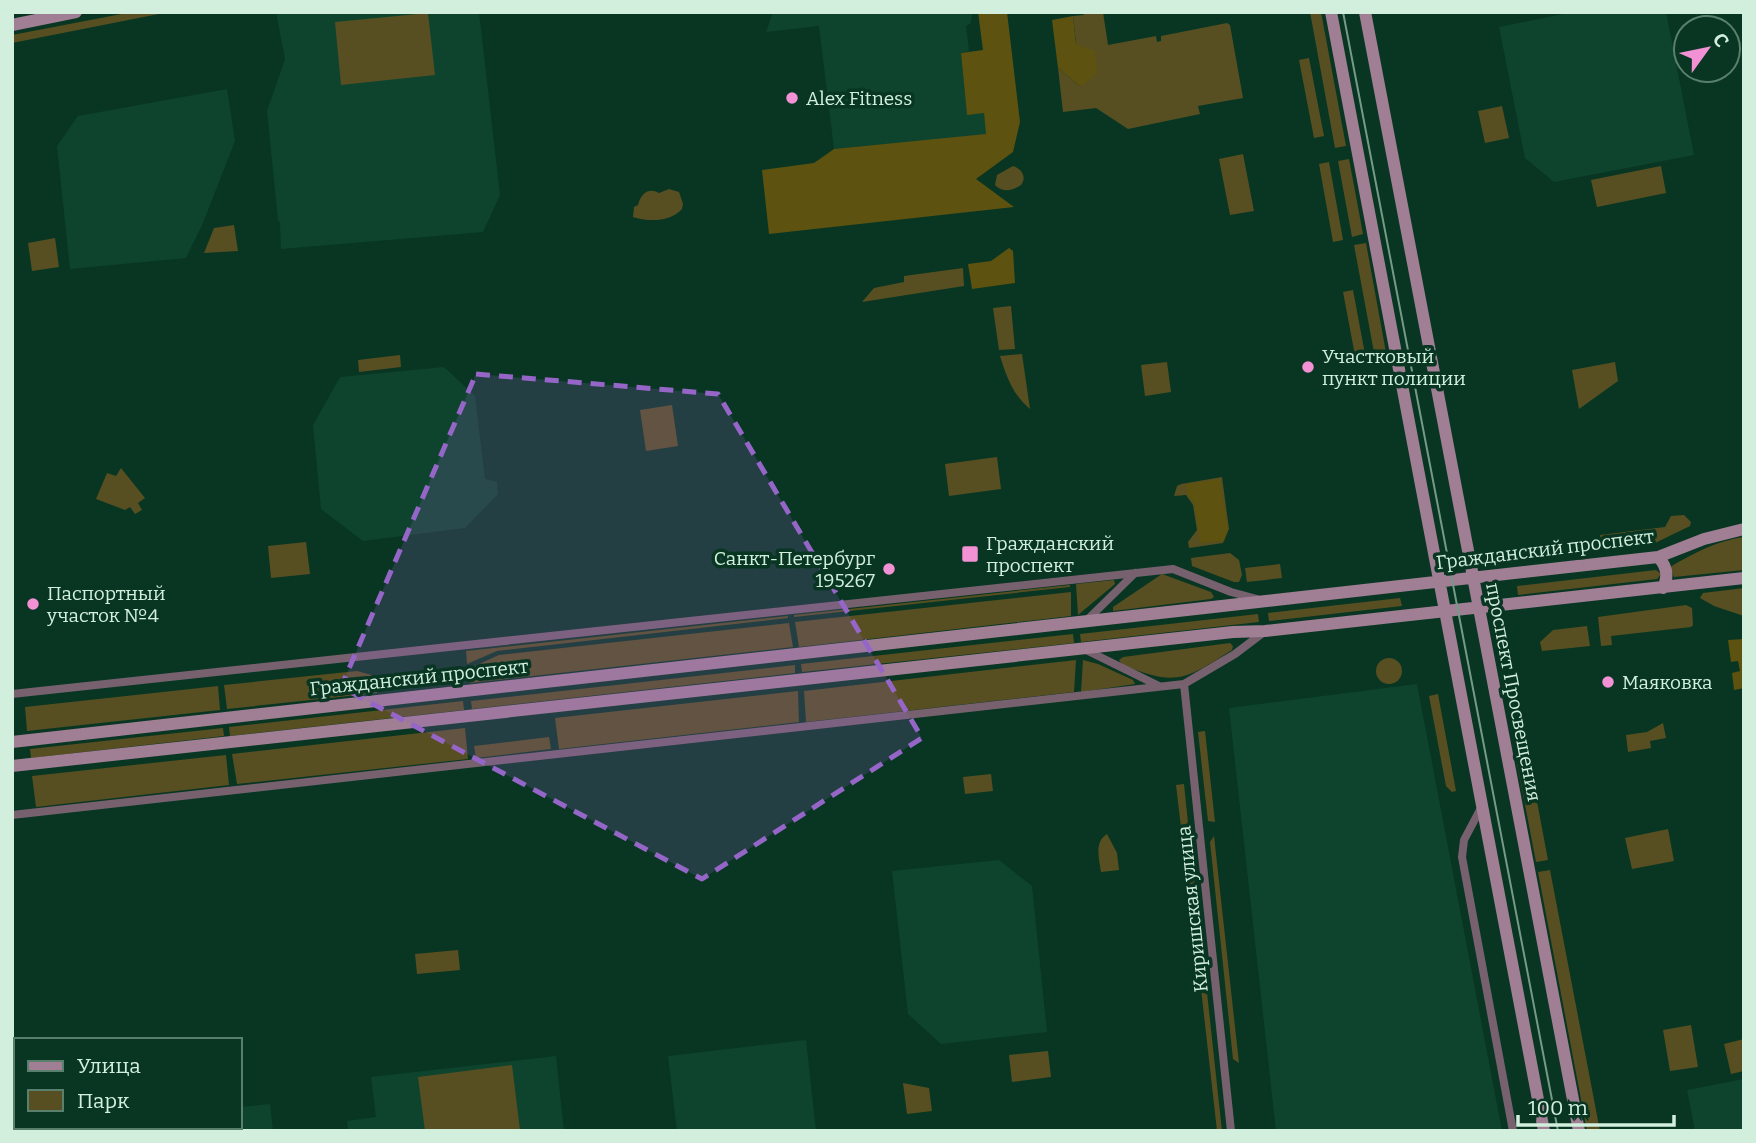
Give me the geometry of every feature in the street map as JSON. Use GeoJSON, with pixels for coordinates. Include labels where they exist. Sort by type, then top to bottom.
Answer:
{"type":"FeatureCollection","features":[{"type":"Feature","properties":{"kind":"main road"},"geometry":{"type":"LineString","coordinates":[[12,25],[76,12]]}},
{"type":"Feature","properties":{"kind":"main road"},"geometry":{"type":"LineString","coordinates":[[1331,12],[1544,1131]]}},
{"type":"Feature","properties":{"kind":"main road","name":"проспект Просвещения"},"geometry":{"type":"LineString","coordinates":[[1364,12],[1579,1131]]}},
{"type":"Feature","properties":{"kind":"main road","name":"Гражданский проспект"},"geometry":{"type":"LineString","coordinates":[[12,742],[1658,557],[1704,539],[1744,529]]}},
{"type":"Feature","properties":{"kind":"main road"},"geometry":{"type":"LineString","coordinates":[[1658,557],[1667,572],[1667,581],[1663,588]]}},
{"type":"Feature","properties":{"kind":"main road"},"geometry":{"type":"LineString","coordinates":[[12,766],[1744,578]]}},
{"type":"Feature","properties":{"kind":"street"},"geometry":{"type":"LineString","coordinates":[[12,694],[1173,569],[1231,592],[1260,600]]}},
{"type":"Feature","properties":{"kind":"street"},"geometry":{"type":"LineString","coordinates":[[1085,622],[1135,573]]}},
{"type":"Feature","properties":{"kind":"street"},"geometry":{"type":"LineString","coordinates":[[12,815],[1184,684],[1235,654],[1265,631]]}},
{"type":"Feature","properties":{"kind":"street"},"geometry":{"type":"LineString","coordinates":[[1084,649],[1159,687]]}},
{"type":"Feature","properties":{"kind":"street","name":"Киришская улица"},"geometry":{"type":"LineString","coordinates":[[1184,684],[1231,1131]]}},
{"type":"Feature","properties":{"kind":"street"},"geometry":{"type":"LineString","coordinates":[[1482,806],[1464,840],[1462,857],[1513,1131]]}},
{"type":"Feature","properties":{"kind":"highlighted area"},"geometry":{"type":"Polygon","coordinates":[[[476,374],[718,394],[922,738],[702,879],[341,687],[476,374]]]}},
{"type":"Feature","properties":{"kind":"shaded area"},"geometry":{"type":"Polygon","coordinates":[[[276,12],[479,12],[500,195],[483,232],[281,249],[267,111],[285,59],[276,12]]]}},
{"type":"Feature","properties":{"kind":"shaded area"},"geometry":{"type":"Polygon","coordinates":[[[773,12],[972,12],[971,23],[966,26],[969,51],[961,53],[967,114],[984,113],[987,135],[834,149],[819,26],[766,32],[773,12]]]}},
{"type":"Feature","properties":{"kind":"shaded area"},"geometry":{"type":"Polygon","coordinates":[[[978,12],[1007,12],[1020,122],[1013,152],[976,179],[1014,207],[769,234],[762,170],[814,163],[834,149],[986,134],[984,113],[967,115],[961,53],[983,50],[978,12]]]}},
{"type":"Feature","properties":{"kind":"shaded area"},"geometry":{"type":"Polygon","coordinates":[[[1573,12],[1666,12],[1672,43],[1672,84],[1680,84],[1694,155],[1554,182],[1525,158],[1499,27],[1573,12]]]}},
{"type":"Feature","properties":{"kind":"shaded area"},"geometry":{"type":"Polygon","coordinates":[[[1073,16],[1076,44],[1095,51],[1097,73],[1081,87],[1058,68],[1052,20],[1073,16]]]}},
{"type":"Feature","properties":{"kind":"shaded area"},"geometry":{"type":"Polygon","coordinates":[[[227,89],[235,141],[203,223],[186,258],[70,269],[57,146],[78,116],[227,89]]]}},
{"type":"Feature","properties":{"kind":"shaded area"},"geometry":{"type":"Polygon","coordinates":[[[1009,248],[1013,251],[1015,283],[972,289],[968,264],[991,261],[1009,248]]]}},
{"type":"Feature","properties":{"kind":"shaded area"},"geometry":{"type":"Polygon","coordinates":[[[444,367],[475,396],[485,479],[497,482],[498,494],[465,528],[363,541],[321,509],[313,425],[340,377],[444,367]]]}},
{"type":"Feature","properties":{"kind":"shaded area"},"geometry":{"type":"Polygon","coordinates":[[[1220,479],[1228,528],[1224,541],[1200,543],[1194,503],[1187,494],[1186,484],[1220,479]]]}},
{"type":"Feature","properties":{"kind":"shaded area"},"geometry":{"type":"Polygon","coordinates":[[[1744,639],[1744,688],[1734,690],[1732,673],[1740,671],[1738,661],[1731,662],[1728,640],[1744,639]]]}},
{"type":"Feature","properties":{"kind":"shaded area"},"geometry":{"type":"Polygon","coordinates":[[[1417,684],[1502,1131],[1276,1131],[1229,708],[1417,684]]]}},
{"type":"Feature","properties":{"kind":"shaded area"},"geometry":{"type":"Polygon","coordinates":[[[999,860],[1032,886],[1047,1032],[941,1044],[908,1014],[892,871],[999,860]]]}},
{"type":"Feature","properties":{"kind":"shaded area"},"geometry":{"type":"Polygon","coordinates":[[[806,1040],[816,1131],[677,1131],[668,1056],[806,1040]]]}},
{"type":"Feature","properties":{"kind":"shaded area"},"geometry":{"type":"Polygon","coordinates":[[[556,1056],[564,1131],[348,1131],[347,1121],[376,1117],[371,1077],[556,1056]]]}},
{"type":"Feature","properties":{"kind":"shaded area"},"geometry":{"type":"Polygon","coordinates":[[[1744,1079],[1744,1131],[1695,1131],[1687,1090],[1744,1079]]]}},
{"type":"Feature","properties":{"kind":"shaded area"},"geometry":{"type":"Polygon","coordinates":[[[270,1104],[273,1131],[124,1131],[242,1129],[242,1107],[270,1104]]]}},
{"type":"Feature","properties":{"kind":"green space"},"geometry":{"type":"Polygon","coordinates":[[[132,12],[169,12],[12,43],[12,35],[132,12]]]}},
{"type":"Feature","properties":{"kind":"green space"},"geometry":{"type":"Polygon","coordinates":[[[1084,12],[1103,12],[1108,45],[1156,36],[1157,42],[1161,41],[1161,36],[1227,23],[1230,25],[1243,98],[1198,106],[1200,114],[1128,129],[1096,108],[1063,112],[1058,68],[1081,87],[1073,16],[1084,15],[1084,12]]]}},
{"type":"Feature","properties":{"kind":"green space"},"geometry":{"type":"Polygon","coordinates":[[[1310,12],[1321,12],[1346,146],[1335,148],[1310,12]]]}},
{"type":"Feature","properties":{"kind":"green space"},"geometry":{"type":"Polygon","coordinates":[[[428,13],[435,75],[341,85],[335,22],[428,13]]]}},
{"type":"Feature","properties":{"kind":"green space"},"geometry":{"type":"Polygon","coordinates":[[[1309,58],[1324,136],[1314,138],[1299,60],[1309,58]]]}},
{"type":"Feature","properties":{"kind":"green space"},"geometry":{"type":"Polygon","coordinates":[[[1502,106],[1509,138],[1485,143],[1478,111],[1502,106]]]}},
{"type":"Feature","properties":{"kind":"green space"},"geometry":{"type":"Polygon","coordinates":[[[1243,154],[1254,211],[1230,215],[1219,159],[1243,154]]]}},
{"type":"Feature","properties":{"kind":"green space"},"geometry":{"type":"Polygon","coordinates":[[[1349,159],[1363,234],[1352,237],[1338,161],[1349,159]]]}},
{"type":"Feature","properties":{"kind":"green space"},"geometry":{"type":"Polygon","coordinates":[[[1329,162],[1343,240],[1333,242],[1319,164],[1329,162]]]}},
{"type":"Feature","properties":{"kind":"green space"},"geometry":{"type":"Polygon","coordinates":[[[1013,166],[1023,174],[1021,185],[1008,190],[998,188],[995,185],[997,175],[1013,166]]]}},
{"type":"Feature","properties":{"kind":"green space"},"geometry":{"type":"Polygon","coordinates":[[[1661,166],[1666,193],[1597,207],[1591,180],[1661,166]]]}},
{"type":"Feature","properties":{"kind":"green space"},"geometry":{"type":"Polygon","coordinates":[[[669,189],[679,192],[683,204],[677,213],[659,220],[633,217],[634,207],[646,193],[659,193],[669,189]]]}},
{"type":"Feature","properties":{"kind":"green space"},"geometry":{"type":"Polygon","coordinates":[[[234,225],[238,251],[204,253],[214,228],[234,225]]]}},
{"type":"Feature","properties":{"kind":"green space"},"geometry":{"type":"Polygon","coordinates":[[[55,238],[59,267],[32,271],[28,243],[55,238]]]}},
{"type":"Feature","properties":{"kind":"green space"},"geometry":{"type":"Polygon","coordinates":[[[1366,243],[1387,358],[1376,363],[1354,245],[1366,243]]]}},
{"type":"Feature","properties":{"kind":"green space"},"geometry":{"type":"Polygon","coordinates":[[[963,268],[964,286],[862,302],[874,288],[904,282],[904,276],[963,268]]]}},
{"type":"Feature","properties":{"kind":"green space"},"geometry":{"type":"Polygon","coordinates":[[[1353,290],[1367,365],[1357,366],[1343,292],[1353,290]]]}},
{"type":"Feature","properties":{"kind":"green space"},"geometry":{"type":"Polygon","coordinates":[[[1011,306],[1015,349],[999,350],[993,308],[1011,306]]]}},
{"type":"Feature","properties":{"kind":"green space"},"geometry":{"type":"Polygon","coordinates":[[[1022,354],[1030,409],[1011,386],[1000,356],[1022,354]]]}},
{"type":"Feature","properties":{"kind":"green space"},"geometry":{"type":"Polygon","coordinates":[[[400,355],[401,367],[359,372],[358,360],[400,355]]]}},
{"type":"Feature","properties":{"kind":"green space"},"geometry":{"type":"Polygon","coordinates":[[[1167,362],[1171,392],[1145,396],[1141,365],[1167,362]]]}},
{"type":"Feature","properties":{"kind":"green space"},"geometry":{"type":"Polygon","coordinates":[[[1615,362],[1618,381],[1579,409],[1572,370],[1615,362]]]}},
{"type":"Feature","properties":{"kind":"green space"},"geometry":{"type":"Polygon","coordinates":[[[672,405],[678,446],[646,451],[640,410],[672,405]]]}},
{"type":"Feature","properties":{"kind":"green space"},"geometry":{"type":"Polygon","coordinates":[[[997,457],[1001,489],[949,496],[945,464],[997,457]]]}},
{"type":"Feature","properties":{"kind":"green space"},"geometry":{"type":"Polygon","coordinates":[[[121,468],[145,498],[138,503],[142,510],[135,514],[130,507],[125,510],[96,499],[107,473],[116,476],[121,468]]]}},
{"type":"Feature","properties":{"kind":"green space"},"geometry":{"type":"Polygon","coordinates":[[[1222,477],[1229,529],[1223,543],[1189,548],[1188,542],[1197,530],[1193,505],[1186,495],[1174,496],[1177,486],[1222,477]]]}},
{"type":"Feature","properties":{"kind":"green space"},"geometry":{"type":"Polygon","coordinates":[[[1684,515],[1691,522],[1690,526],[1653,544],[1602,550],[1600,535],[1665,527],[1671,516],[1684,515]]]}},
{"type":"Feature","properties":{"kind":"green space"},"geometry":{"type":"Polygon","coordinates":[[[1744,537],[1744,570],[1674,577],[1670,567],[1697,552],[1744,537]]]}},
{"type":"Feature","properties":{"kind":"green space"},"geometry":{"type":"Polygon","coordinates":[[[306,542],[310,574],[271,578],[268,546],[306,542]]]}},
{"type":"Feature","properties":{"kind":"green space"},"geometry":{"type":"Polygon","coordinates":[[[1230,553],[1239,560],[1242,575],[1239,582],[1192,566],[1191,558],[1230,553]]]}},
{"type":"Feature","properties":{"kind":"green space"},"geometry":{"type":"Polygon","coordinates":[[[1280,564],[1282,578],[1247,582],[1245,568],[1280,564]]]}},
{"type":"Feature","properties":{"kind":"green space"},"geometry":{"type":"Polygon","coordinates":[[[1656,570],[1661,574],[1657,579],[1518,595],[1517,586],[1656,570]]]}},
{"type":"Feature","properties":{"kind":"green space"},"geometry":{"type":"Polygon","coordinates":[[[1162,574],[1211,592],[1214,597],[1113,611],[1113,607],[1162,574]]]}},
{"type":"Feature","properties":{"kind":"green space"},"geometry":{"type":"Polygon","coordinates":[[[1114,580],[1115,584],[1078,615],[1076,584],[1114,580]]]}},
{"type":"Feature","properties":{"kind":"green space"},"geometry":{"type":"Polygon","coordinates":[[[1070,587],[794,617],[794,615],[1070,587]]]}},
{"type":"Feature","properties":{"kind":"green space"},"geometry":{"type":"Polygon","coordinates":[[[1744,588],[1744,616],[1714,606],[1700,598],[1703,593],[1744,588]]]}},
{"type":"Feature","properties":{"kind":"green space"},"geometry":{"type":"Polygon","coordinates":[[[1071,592],[1071,616],[799,647],[795,622],[1071,592]]]}},
{"type":"Feature","properties":{"kind":"green space"},"geometry":{"type":"Polygon","coordinates":[[[1400,598],[1402,606],[1269,621],[1268,613],[1400,598]]]}},
{"type":"Feature","properties":{"kind":"green space"},"geometry":{"type":"Polygon","coordinates":[[[1686,605],[1692,608],[1691,627],[1611,636],[1612,645],[1601,646],[1598,617],[1686,605]]]}},
{"type":"Feature","properties":{"kind":"green space"},"geometry":{"type":"Polygon","coordinates":[[[1258,614],[1259,622],[1081,642],[1080,634],[1258,614]]]}},
{"type":"Feature","properties":{"kind":"green space"},"geometry":{"type":"Polygon","coordinates":[[[788,616],[497,651],[467,664],[466,651],[788,616]]]}},
{"type":"Feature","properties":{"kind":"green space"},"geometry":{"type":"Polygon","coordinates":[[[789,623],[793,647],[470,683],[468,669],[499,655],[789,623]]]}},
{"type":"Feature","properties":{"kind":"green space"},"geometry":{"type":"Polygon","coordinates":[[[1587,626],[1590,646],[1542,651],[1540,642],[1553,630],[1587,626]]]}},
{"type":"Feature","properties":{"kind":"green space"},"geometry":{"type":"Polygon","coordinates":[[[1073,634],[1074,643],[802,672],[801,664],[1073,634]]]}},
{"type":"Feature","properties":{"kind":"green space"},"geometry":{"type":"Polygon","coordinates":[[[1230,643],[1232,650],[1202,668],[1179,677],[1168,678],[1141,672],[1122,665],[1119,660],[1123,657],[1230,643]]]}},
{"type":"Feature","properties":{"kind":"green space"},"geometry":{"type":"Polygon","coordinates":[[[1389,658],[1398,662],[1402,671],[1398,680],[1389,684],[1380,680],[1376,671],[1380,662],[1389,658]]]}},
{"type":"Feature","properties":{"kind":"green space"},"geometry":{"type":"Polygon","coordinates":[[[1076,660],[1074,692],[806,722],[804,691],[1076,660]]]}},
{"type":"Feature","properties":{"kind":"green space"},"geometry":{"type":"Polygon","coordinates":[[[1083,660],[1133,680],[1135,684],[1081,692],[1083,660]]]}},
{"type":"Feature","properties":{"kind":"green space"},"geometry":{"type":"Polygon","coordinates":[[[795,665],[795,673],[472,709],[471,701],[795,665]]]}},
{"type":"Feature","properties":{"kind":"green space"},"geometry":{"type":"Polygon","coordinates":[[[357,671],[375,676],[377,693],[227,709],[224,685],[357,671]]]}},
{"type":"Feature","properties":{"kind":"green space"},"geometry":{"type":"Polygon","coordinates":[[[218,686],[220,710],[27,731],[25,707],[218,686]]]}},
{"type":"Feature","properties":{"kind":"green space"},"geometry":{"type":"Polygon","coordinates":[[[798,691],[799,722],[559,749],[555,718],[798,691]]]}},
{"type":"Feature","properties":{"kind":"green space"},"geometry":{"type":"Polygon","coordinates":[[[1438,694],[1456,791],[1452,792],[1446,786],[1429,696],[1438,694]]]}},
{"type":"Feature","properties":{"kind":"green space"},"geometry":{"type":"Polygon","coordinates":[[[463,701],[464,710],[230,736],[229,727],[463,701]]]}},
{"type":"Feature","properties":{"kind":"green space"},"geometry":{"type":"Polygon","coordinates":[[[1663,723],[1666,738],[1650,741],[1651,748],[1628,752],[1626,735],[1647,732],[1663,723]]]}},
{"type":"Feature","properties":{"kind":"green space"},"geometry":{"type":"Polygon","coordinates":[[[223,728],[224,736],[31,758],[30,749],[223,728]]]}},
{"type":"Feature","properties":{"kind":"green space"},"geometry":{"type":"Polygon","coordinates":[[[465,728],[468,759],[237,784],[232,754],[465,728]]]}},
{"type":"Feature","properties":{"kind":"green space"},"geometry":{"type":"Polygon","coordinates":[[[1205,731],[1215,822],[1208,821],[1198,732],[1205,731]]]}},
{"type":"Feature","properties":{"kind":"green space"},"geometry":{"type":"Polygon","coordinates":[[[549,737],[551,749],[476,758],[474,746],[549,737]]]}},
{"type":"Feature","properties":{"kind":"green space"},"geometry":{"type":"Polygon","coordinates":[[[1526,743],[1548,860],[1536,862],[1516,758],[1518,745],[1526,743]]]}},
{"type":"Feature","properties":{"kind":"green space"},"geometry":{"type":"Polygon","coordinates":[[[226,755],[229,785],[36,807],[32,776],[226,755]]]}},
{"type":"Feature","properties":{"kind":"green space"},"geometry":{"type":"Polygon","coordinates":[[[991,774],[993,791],[965,794],[963,777],[991,774]]]}},
{"type":"Feature","properties":{"kind":"green space"},"geometry":{"type":"Polygon","coordinates":[[[1184,784],[1191,852],[1184,853],[1176,785],[1184,784]]]}},
{"type":"Feature","properties":{"kind":"green space"},"geometry":{"type":"Polygon","coordinates":[[[1668,829],[1674,861],[1632,869],[1625,838],[1668,829]]]}},
{"type":"Feature","properties":{"kind":"green space"},"geometry":{"type":"Polygon","coordinates":[[[1107,834],[1117,853],[1119,870],[1101,872],[1099,846],[1107,834]]]}},
{"type":"Feature","properties":{"kind":"green space"},"geometry":{"type":"Polygon","coordinates":[[[1214,836],[1239,1063],[1233,1059],[1210,842],[1214,836]]]}},
{"type":"Feature","properties":{"kind":"green space"},"geometry":{"type":"Polygon","coordinates":[[[1193,863],[1222,1131],[1217,1131],[1187,864],[1193,863]]]}},
{"type":"Feature","properties":{"kind":"green space"},"geometry":{"type":"Polygon","coordinates":[[[1550,870],[1600,1131],[1587,1131],[1538,872],[1550,870]]]}},
{"type":"Feature","properties":{"kind":"green space"},"geometry":{"type":"Polygon","coordinates":[[[458,950],[460,970],[417,974],[415,954],[458,950]]]}},
{"type":"Feature","properties":{"kind":"green space"},"geometry":{"type":"Polygon","coordinates":[[[1691,1025],[1698,1067],[1670,1071],[1663,1030],[1691,1025]]]}},
{"type":"Feature","properties":{"kind":"green space"},"geometry":{"type":"Polygon","coordinates":[[[1744,1039],[1744,1071],[1731,1074],[1724,1044],[1744,1039]]]}},
{"type":"Feature","properties":{"kind":"green space"},"geometry":{"type":"Polygon","coordinates":[[[1048,1051],[1051,1077],[1012,1082],[1009,1055],[1048,1051]]]}},
{"type":"Feature","properties":{"kind":"green space"},"geometry":{"type":"Polygon","coordinates":[[[512,1065],[520,1130],[425,1131],[418,1077],[512,1065]]]}},
{"type":"Feature","properties":{"kind":"green space"},"geometry":{"type":"Polygon","coordinates":[[[903,1083],[929,1088],[932,1111],[907,1114],[903,1083]]]}},
{"type":"Feature","properties":{"kind":"tram line"},"geometry":{"type":"LineString","coordinates":[[1343,12],[1558,1131]]}},
{"type":"Feature","properties":{"kind":"place","name":"Alex Fitness"},"geometry":{"type":"Point","coordinates":[792,98]}},
{"type":"Feature","properties":{"kind":"place","name":"Участковый пункт полиции"},"geometry":{"type":"Point","coordinates":[1308,367]}},
{"type":"Feature","properties":{"kind":"place","name":"Гражданский проспект"},"geometry":{"type":"Point","coordinates":[970,554]}},
{"type":"Feature","properties":{"kind":"place","name":"Санкт-Петербург 195267"},"geometry":{"type":"Point","coordinates":[889,569]}},
{"type":"Feature","properties":{"kind":"place","name":"Паспортный участок №4"},"geometry":{"type":"Point","coordinates":[33,604]}},
{"type":"Feature","properties":{"kind":"place","name":"Маяковка"},"geometry":{"type":"Point","coordinates":[1608,682]}}]}
